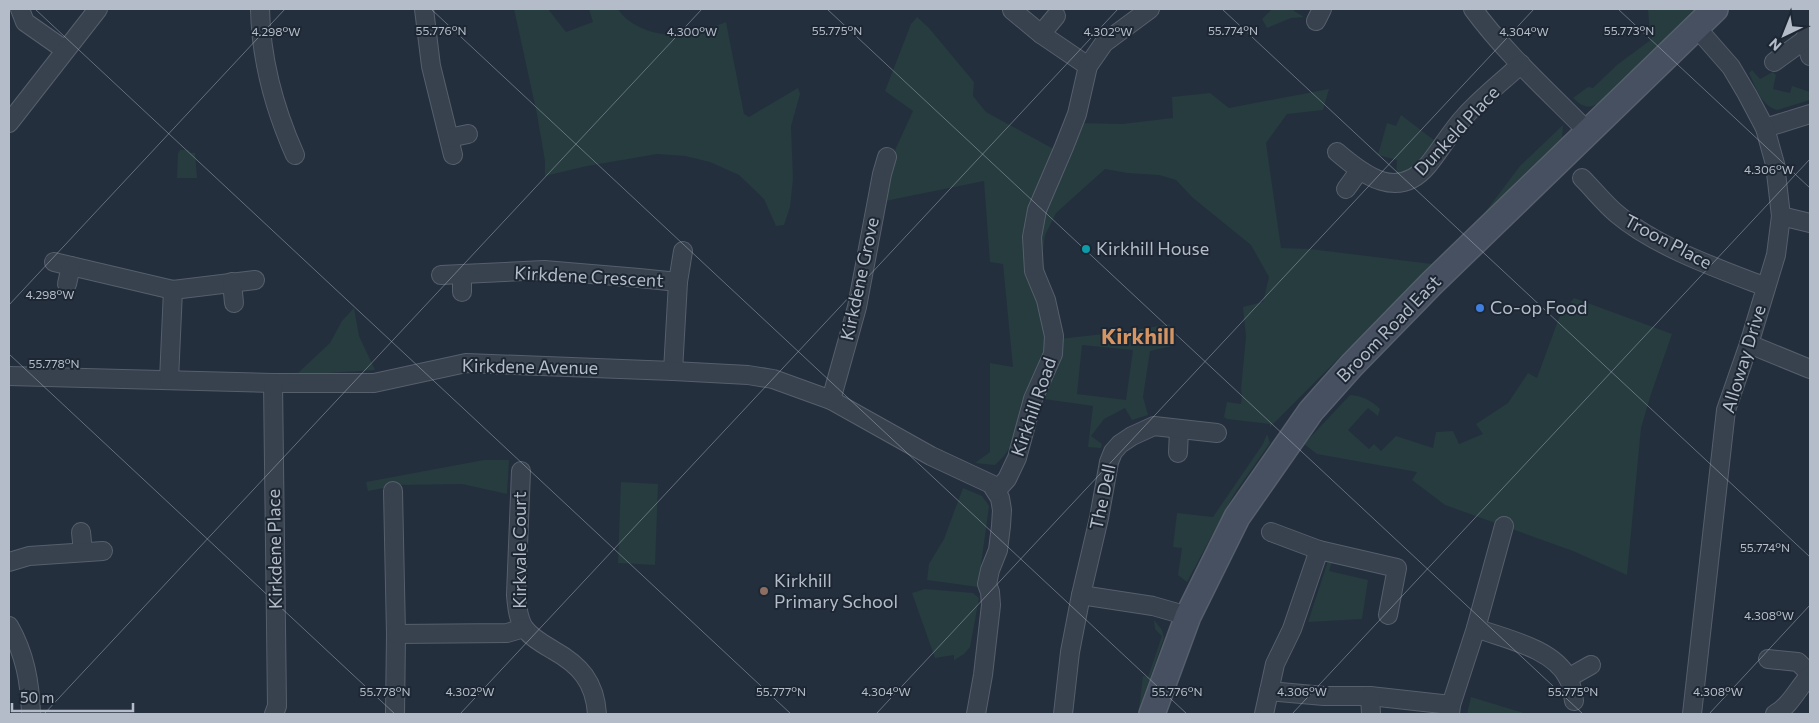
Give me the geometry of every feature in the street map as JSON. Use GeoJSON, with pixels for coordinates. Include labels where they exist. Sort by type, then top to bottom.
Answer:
{"type":"FeatureCollection","features":[{"type":"Feature","properties":{"kind":"street"},"geometry":{"type":"LineString","coordinates":[[20,9],[24,22],[65,50]]}},
{"type":"Feature","properties":{"kind":"street"},"geometry":{"type":"LineString","coordinates":[[9,123],[98,9]]}},
{"type":"Feature","properties":{"kind":"street"},"geometry":{"type":"LineString","coordinates":[[260,9],[260,28],[272,122],[294,155]]}},
{"type":"Feature","properties":{"kind":"street"},"geometry":{"type":"LineString","coordinates":[[424,9],[431,66],[451,147],[468,134]]}},
{"type":"Feature","properties":{"kind":"street","name":"Kirkhill Road"},"geometry":{"type":"LineString","coordinates":[[996,491],[1007,479],[1017,458],[1034,399],[1053,354],[1054,336],[1046,300],[1034,271],[1032,237],[1037,210],[1077,114],[1088,66],[1104,43],[1150,9]]}},
{"type":"Feature","properties":{"kind":"street"},"geometry":{"type":"LineString","coordinates":[[1473,9],[1521,64],[1588,132]]}},
{"type":"Feature","properties":{"kind":"street","name":"Broom Road East"},"geometry":{"type":"LineString","coordinates":[[1152,714],[1188,616],[1237,517],[1311,411],[1352,365],[1427,289],[1715,9]]}},
{"type":"Feature","properties":{"kind":"street"},"geometry":{"type":"LineString","coordinates":[[1012,10],[1041,34],[1088,66]]}},
{"type":"Feature","properties":{"kind":"street"},"geometry":{"type":"LineString","coordinates":[[1041,34],[1056,16]]}},
{"type":"Feature","properties":{"kind":"street","name":"Alloway Drive"},"geometry":{"type":"LineString","coordinates":[[1692,714],[1726,410],[1749,344],[1776,255],[1781,216],[1775,164],[1765,128],[1747,94],[1730,68],[1696,26]]}},
{"type":"Feature","properties":{"kind":"street"},"geometry":{"type":"LineString","coordinates":[[1774,62],[1807,37],[1810,56]]}},
{"type":"Feature","properties":{"kind":"street","name":"Dunkeld Place"},"geometry":{"type":"LineString","coordinates":[[1337,152],[1358,171],[1379,181],[1397,184],[1414,178],[1427,166],[1465,116],[1521,64]]}},
{"type":"Feature","properties":{"kind":"street"},"geometry":{"type":"LineString","coordinates":[[1765,128],[1810,114]]}},
{"type":"Feature","properties":{"kind":"street","name":"Kirkdene Grove"},"geometry":{"type":"LineString","coordinates":[[831,400],[857,307],[879,167]]}},
{"type":"Feature","properties":{"kind":"street"},"geometry":{"type":"LineString","coordinates":[[1346,189],[1358,171]]}},
{"type":"Feature","properties":{"kind":"street","name":"Troon Place"},"geometry":{"type":"LineString","coordinates":[[1582,178],[1618,215],[1642,232],[1698,260],[1766,287]]}},
{"type":"Feature","properties":{"kind":"street"},"geometry":{"type":"LineString","coordinates":[[1781,216],[1810,223]]}},
{"type":"Feature","properties":{"kind":"street","name":"Kirkdene Crescent"},"geometry":{"type":"LineString","coordinates":[[673,371],[678,282],[683,251]]}},
{"type":"Feature","properties":{"kind":"street"},"geometry":{"type":"LineString","coordinates":[[54,262],[173,290],[255,280]]}},
{"type":"Feature","properties":{"kind":"street"},"geometry":{"type":"LineString","coordinates":[[67,284],[71,266]]}},
{"type":"Feature","properties":{"kind":"street","name":"Kirkdene Crescent"},"geometry":{"type":"LineString","coordinates":[[441,275],[544,270],[678,282]]}},
{"type":"Feature","properties":{"kind":"street"},"geometry":{"type":"LineString","coordinates":[[462,274],[462,292]]}},
{"type":"Feature","properties":{"kind":"street"},"geometry":{"type":"LineString","coordinates":[[232,282],[234,302]]}},
{"type":"Feature","properties":{"kind":"street"},"geometry":{"type":"LineString","coordinates":[[169,380],[173,290]]}},
{"type":"Feature","properties":{"kind":"street"},"geometry":{"type":"LineString","coordinates":[[1749,344],[1810,369]]}},
{"type":"Feature","properties":{"kind":"street","name":"Kirkdene Avenue"},"geometry":{"type":"LineString","coordinates":[[9,376],[273,383],[374,383],[466,363],[748,375],[772,379],[831,400],[931,456],[991,484],[996,491]]}},
{"type":"Feature","properties":{"kind":"street","name":"Kirkdene Place"},"geometry":{"type":"LineString","coordinates":[[273,383],[277,687],[277,706],[274,714]]}},
{"type":"Feature","properties":{"kind":"street","name":"The Dell"},"geometry":{"type":"LineString","coordinates":[[1063,714],[1070,652],[1112,452],[1132,436],[1154,426],[1218,433]]}},
{"type":"Feature","properties":{"kind":"street"},"geometry":{"type":"LineString","coordinates":[[1178,453],[1179,428]]}},
{"type":"Feature","properties":{"kind":"street","name":"Kirkvale Court"},"geometry":{"type":"LineString","coordinates":[[521,471],[517,611],[524,628],[540,642],[568,658],[586,676],[592,691],[597,714]]}},
{"type":"Feature","properties":{"kind":"street"},"geometry":{"type":"LineString","coordinates":[[394,491],[395,714]]}},
{"type":"Feature","properties":{"kind":"street"},"geometry":{"type":"LineString","coordinates":[[976,714],[983,675],[991,605],[987,584],[998,550],[1001,526],[1002,510],[1000,498],[996,491]]}},
{"type":"Feature","properties":{"kind":"street"},"geometry":{"type":"LineString","coordinates":[[1269,690],[1324,696],[1370,696],[1450,710],[1476,628],[1504,526]]}},
{"type":"Feature","properties":{"kind":"street"},"geometry":{"type":"LineString","coordinates":[[81,532],[84,552]]}},
{"type":"Feature","properties":{"kind":"street"},"geometry":{"type":"LineString","coordinates":[[1270,532],[1319,550],[1397,568],[1388,615]]}},
{"type":"Feature","properties":{"kind":"street"},"geometry":{"type":"LineString","coordinates":[[1264,714],[1275,664],[1292,628],[1319,550]]}},
{"type":"Feature","properties":{"kind":"street"},"geometry":{"type":"LineString","coordinates":[[9,562],[29,556],[103,551]]}},
{"type":"Feature","properties":{"kind":"street"},"geometry":{"type":"LineString","coordinates":[[1081,595],[1153,606],[1188,616]]}},
{"type":"Feature","properties":{"kind":"street"},"geometry":{"type":"LineString","coordinates":[[9,626],[24,657],[30,686],[31,714]]}},
{"type":"Feature","properties":{"kind":"street","name":"Kirkvale Court"},"geometry":{"type":"LineString","coordinates":[[396,634],[507,633],[524,628]]}},
{"type":"Feature","properties":{"kind":"street"},"geometry":{"type":"LineString","coordinates":[[1476,628],[1543,652],[1559,666],[1568,678],[1574,701]]}},
{"type":"Feature","properties":{"kind":"street"},"geometry":{"type":"LineString","coordinates":[[1768,659],[1798,662],[1810,674],[1782,713]]}},
{"type":"Feature","properties":{"kind":"street"},"geometry":{"type":"LineString","coordinates":[[1568,678],[1591,666]]}},
{"type":"Feature","properties":{"kind":"street"},"geometry":{"type":"LineString","coordinates":[[1370,696],[1371,714]]}},
{"type":"Feature","properties":{"kind":"green space"},"geometry":{"type":"Polygon","coordinates":[[[514,9],[548,9],[566,32],[593,22],[589,9],[618,9],[624,17],[640,27],[670,35],[694,34],[726,22],[744,114],[749,117],[798,88],[800,94],[791,126],[793,179],[790,207],[784,225],[776,226],[764,199],[739,175],[710,162],[685,156],[657,154],[587,166],[545,176],[545,161],[537,114],[514,9]]]}},
{"type":"Feature","properties":{"kind":"green space"},"geometry":{"type":"Polygon","coordinates":[[[1272,9],[1294,9],[1294,11],[1304,17],[1291,18],[1267,28],[1262,19],[1272,9]]]}},
{"type":"Feature","properties":{"kind":"green space"},"geometry":{"type":"Polygon","coordinates":[[[1648,9],[1700,9],[1672,33],[1605,99],[1589,107],[1582,105],[1573,98],[1588,87],[1593,88],[1617,65],[1652,39],[1648,9]]]}},
{"type":"Feature","properties":{"kind":"green space"},"geometry":{"type":"Polygon","coordinates":[[[917,17],[929,28],[974,82],[973,96],[986,112],[1059,152],[1027,237],[1050,335],[1045,360],[1010,447],[995,465],[975,463],[990,452],[990,363],[1013,367],[1003,264],[990,262],[984,181],[885,201],[890,161],[913,111],[885,91],[911,24],[917,17]]]}},
{"type":"Feature","properties":{"kind":"green space"},"geometry":{"type":"Polygon","coordinates":[[[1752,70],[1760,79],[1773,72],[1776,75],[1773,89],[1790,93],[1792,86],[1810,92],[1810,100],[1777,110],[1771,108],[1756,90],[1749,73],[1752,70]]]}},
{"type":"Feature","properties":{"kind":"green space"},"geometry":{"type":"Polygon","coordinates":[[[1329,89],[1323,110],[1287,114],[1266,143],[1281,248],[1310,249],[1440,265],[1357,340],[1270,427],[1270,424],[1227,419],[1224,417],[1227,402],[1241,404],[1246,337],[1243,307],[1263,302],[1269,277],[1251,245],[1193,198],[1176,180],[1159,175],[1127,173],[1105,169],[1056,213],[1045,235],[1042,258],[1059,339],[1130,331],[1170,324],[1172,346],[1150,351],[1143,397],[1148,415],[1132,420],[1125,408],[1104,419],[1091,436],[1102,444],[1101,448],[1088,447],[1093,406],[1037,398],[1054,355],[1041,273],[1038,226],[1079,123],[1122,124],[1173,118],[1172,97],[1210,93],[1229,108],[1329,89]],[[1082,345],[1077,394],[1126,400],[1133,350],[1082,345]]]}},
{"type":"Feature","properties":{"kind":"green space"},"geometry":{"type":"Polygon","coordinates":[[[1401,115],[1435,141],[1418,166],[1396,178],[1397,160],[1378,155],[1387,123],[1396,126],[1401,115]]]}},
{"type":"Feature","properties":{"kind":"green space"},"geometry":{"type":"Polygon","coordinates":[[[1563,125],[1562,140],[1468,235],[1520,166],[1563,125]]]}},
{"type":"Feature","properties":{"kind":"green space"},"geometry":{"type":"Polygon","coordinates":[[[180,150],[188,150],[191,153],[195,153],[197,178],[177,178],[178,154],[180,150]]]}},
{"type":"Feature","properties":{"kind":"green space"},"geometry":{"type":"Polygon","coordinates":[[[1574,298],[1672,334],[1641,428],[1627,575],[1573,551],[1445,505],[1412,480],[1417,472],[1317,454],[1304,444],[1350,395],[1366,399],[1380,409],[1378,416],[1368,408],[1348,430],[1369,449],[1374,444],[1381,451],[1396,436],[1433,448],[1436,432],[1453,431],[1459,444],[1483,434],[1476,424],[1508,403],[1528,373],[1537,378],[1559,318],[1574,298]]]}},
{"type":"Feature","properties":{"kind":"green space"},"geometry":{"type":"Polygon","coordinates":[[[354,308],[359,336],[375,370],[296,375],[330,343],[342,321],[354,308]]]}},
{"type":"Feature","properties":{"kind":"green space"},"geometry":{"type":"Polygon","coordinates":[[[1267,434],[1270,443],[1234,494],[1187,582],[1178,575],[1182,548],[1173,547],[1177,513],[1213,517],[1263,444],[1267,434]]]}},
{"type":"Feature","properties":{"kind":"green space"},"geometry":{"type":"Polygon","coordinates":[[[484,460],[509,460],[507,494],[462,484],[399,485],[368,491],[366,482],[484,460]]]}},
{"type":"Feature","properties":{"kind":"green space"},"geometry":{"type":"Polygon","coordinates":[[[621,482],[658,484],[655,565],[618,563],[621,482]]]}},
{"type":"Feature","properties":{"kind":"green space"},"geometry":{"type":"Polygon","coordinates":[[[963,488],[982,496],[989,506],[978,587],[927,580],[929,564],[944,539],[963,488]]]}},
{"type":"Feature","properties":{"kind":"green space"},"geometry":{"type":"Polygon","coordinates":[[[1328,561],[1332,562],[1329,571],[1368,580],[1362,619],[1308,622],[1328,561]]]}},
{"type":"Feature","properties":{"kind":"green space"},"geometry":{"type":"Polygon","coordinates":[[[925,589],[973,593],[979,598],[970,647],[964,654],[954,660],[954,655],[935,658],[912,593],[925,589]]]}},
{"type":"Feature","properties":{"kind":"green space"},"geometry":{"type":"Polygon","coordinates":[[[1154,620],[1162,630],[1164,638],[1139,709],[1143,676],[1148,677],[1162,636],[1155,629],[1154,620]]]}},
{"type":"Feature","properties":{"kind":"green space"},"geometry":{"type":"Polygon","coordinates":[[[1471,697],[1527,714],[1467,714],[1471,697]]]}},
{"type":"Feature","properties":{"kind":"place","name":"Kirkhill House"},"geometry":{"type":"Point","coordinates":[1086,249]}},
{"type":"Feature","properties":{"kind":"place","name":"Co-op Food"},"geometry":{"type":"Point","coordinates":[1480,308]}},
{"type":"Feature","properties":{"kind":"place","name":"Kirkhill Primary School"},"geometry":{"type":"Point","coordinates":[764,591]}},
{"type":"Feature","properties":{"kind":"district","name":"Kirkhill"},"geometry":{"type":"Point","coordinates":[1138,336]}}]}
